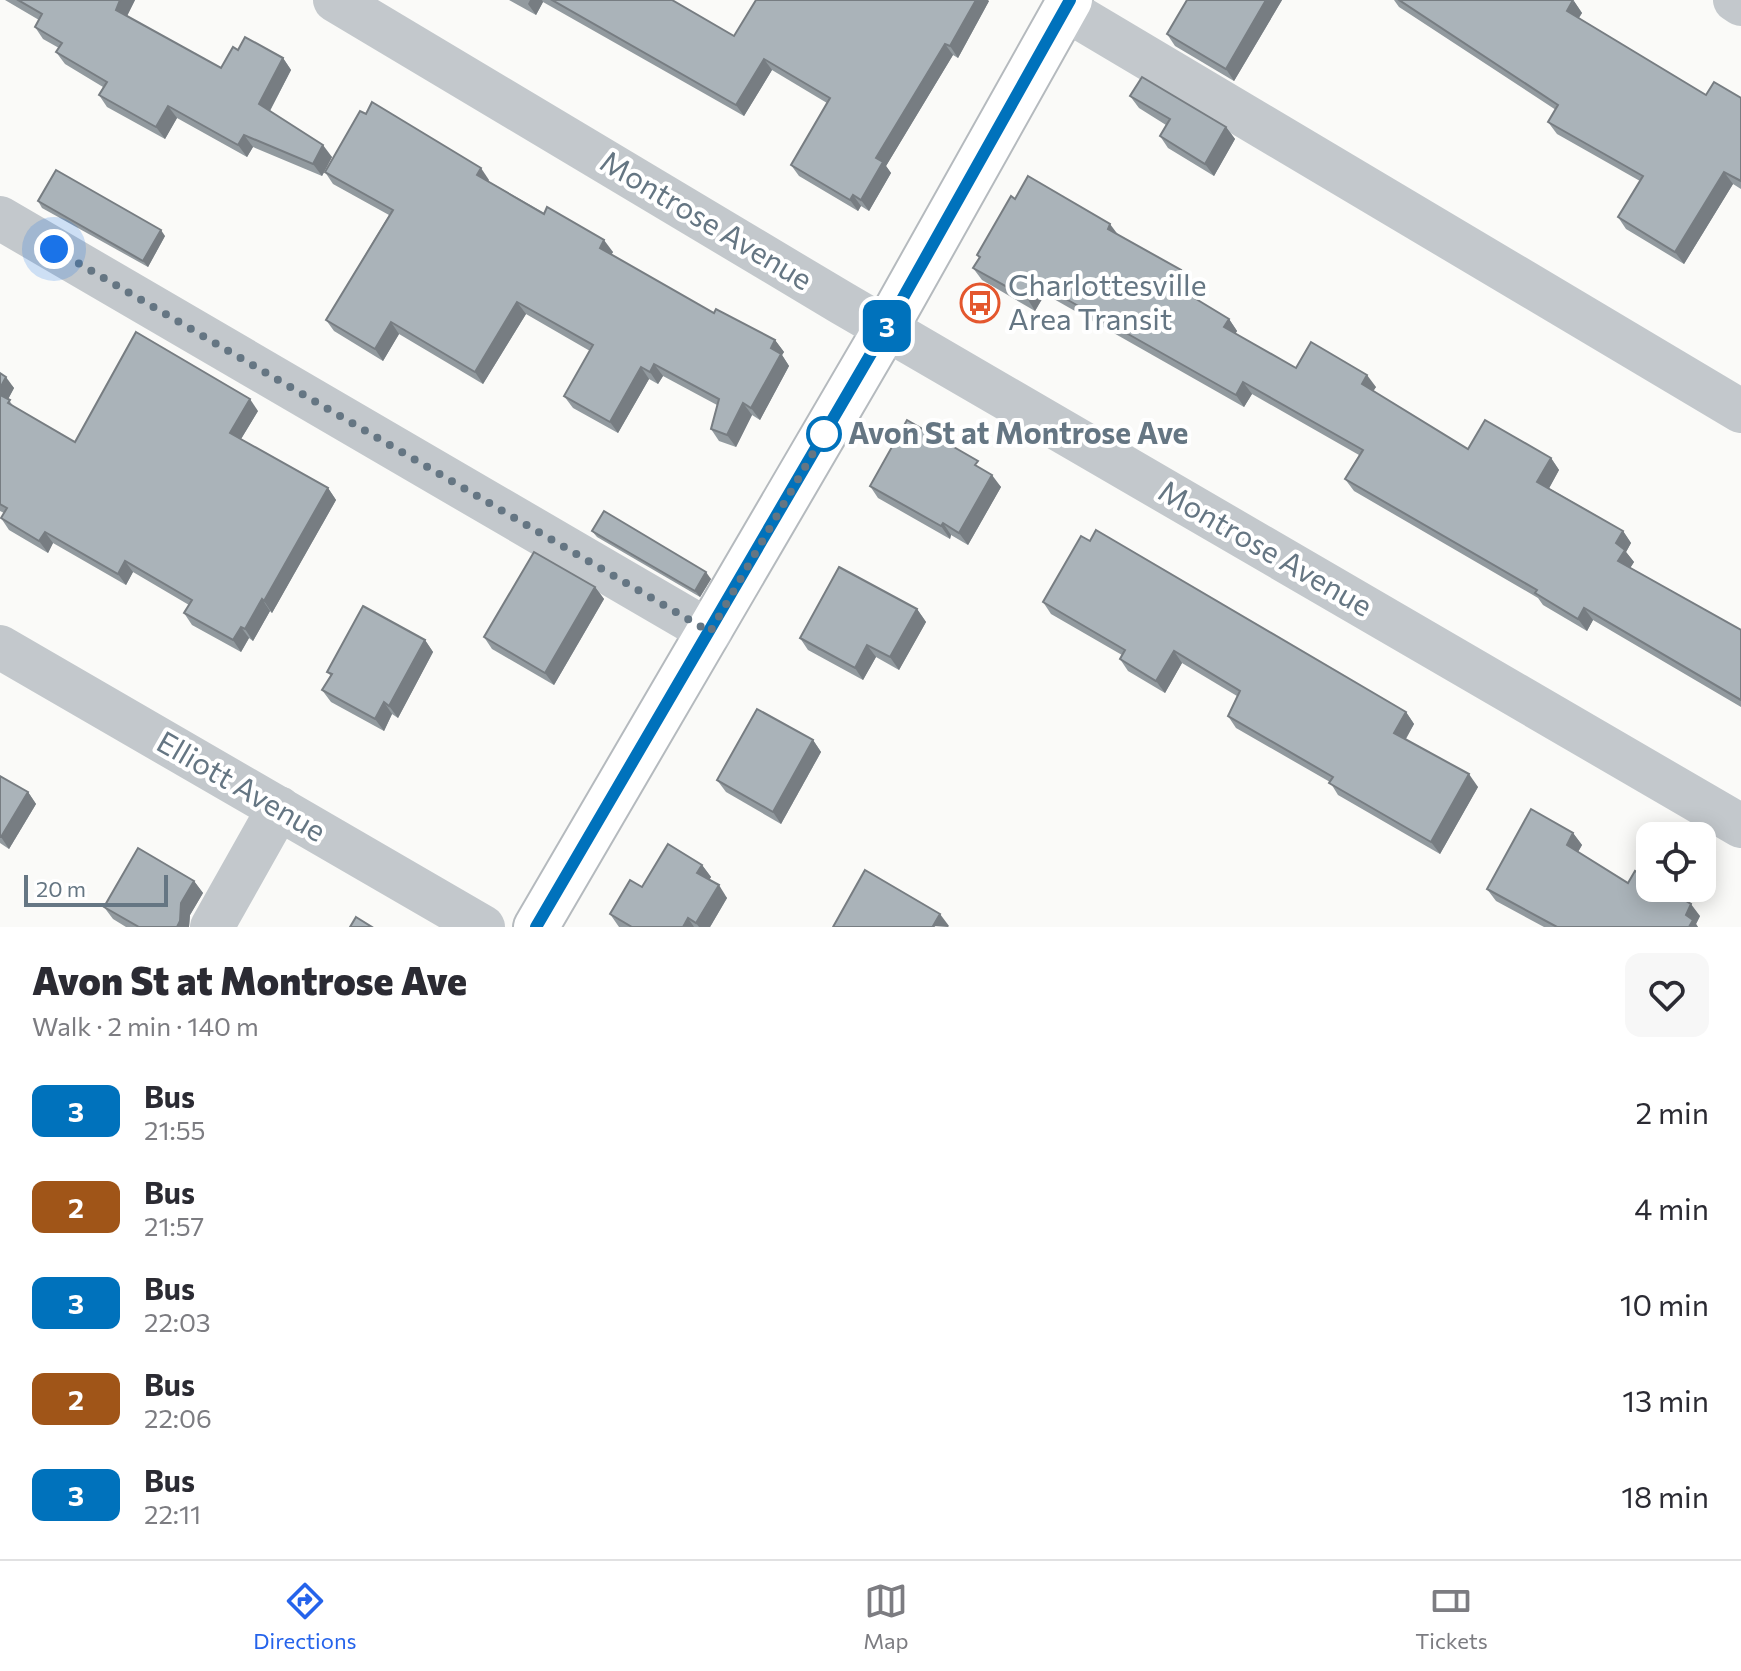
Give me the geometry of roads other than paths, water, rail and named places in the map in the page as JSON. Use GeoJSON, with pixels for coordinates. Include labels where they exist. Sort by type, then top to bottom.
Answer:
{"type":"FeatureCollection","features":[{"type":"Feature","properties":{"kind":"main road"},"geometry":{"type":"LineString","coordinates":[[536,927],[886,328],[1068,5]]}},
{"type":"Feature","properties":{"kind":"street","name":"Montrose Avenue"},"geometry":{"type":"LineString","coordinates":[[335,0],[886,328],[1741,826]]}},
{"type":"Feature","properties":{"kind":"street"},"geometry":{"type":"LineString","coordinates":[[1735,0],[1741,4]]}},
{"type":"Feature","properties":{"kind":"street"},"geometry":{"type":"LineString","coordinates":[[1068,5],[1741,411]]}},
{"type":"Feature","properties":{"kind":"street"},"geometry":{"type":"LineString","coordinates":[[0,218],[710,632]]}},
{"type":"Feature","properties":{"kind":"street","name":"Elliott Avenue"},"geometry":{"type":"LineString","coordinates":[[0,647],[483,927]]}},
{"type":"Feature","properties":{"kind":"street"},"geometry":{"type":"LineString","coordinates":[[212,927],[279,808]]}},
{"type":"Feature","properties":{"kind":"place","name":"Charlottesville Area Transit"},"geometry":{"type":"Point","coordinates":[980,303]}},
{"type":"Feature","properties":{"kind":"place","name":"Avon St at Montrose Ave"},"geometry":{"type":"Point","coordinates":[824,434]}}]}
